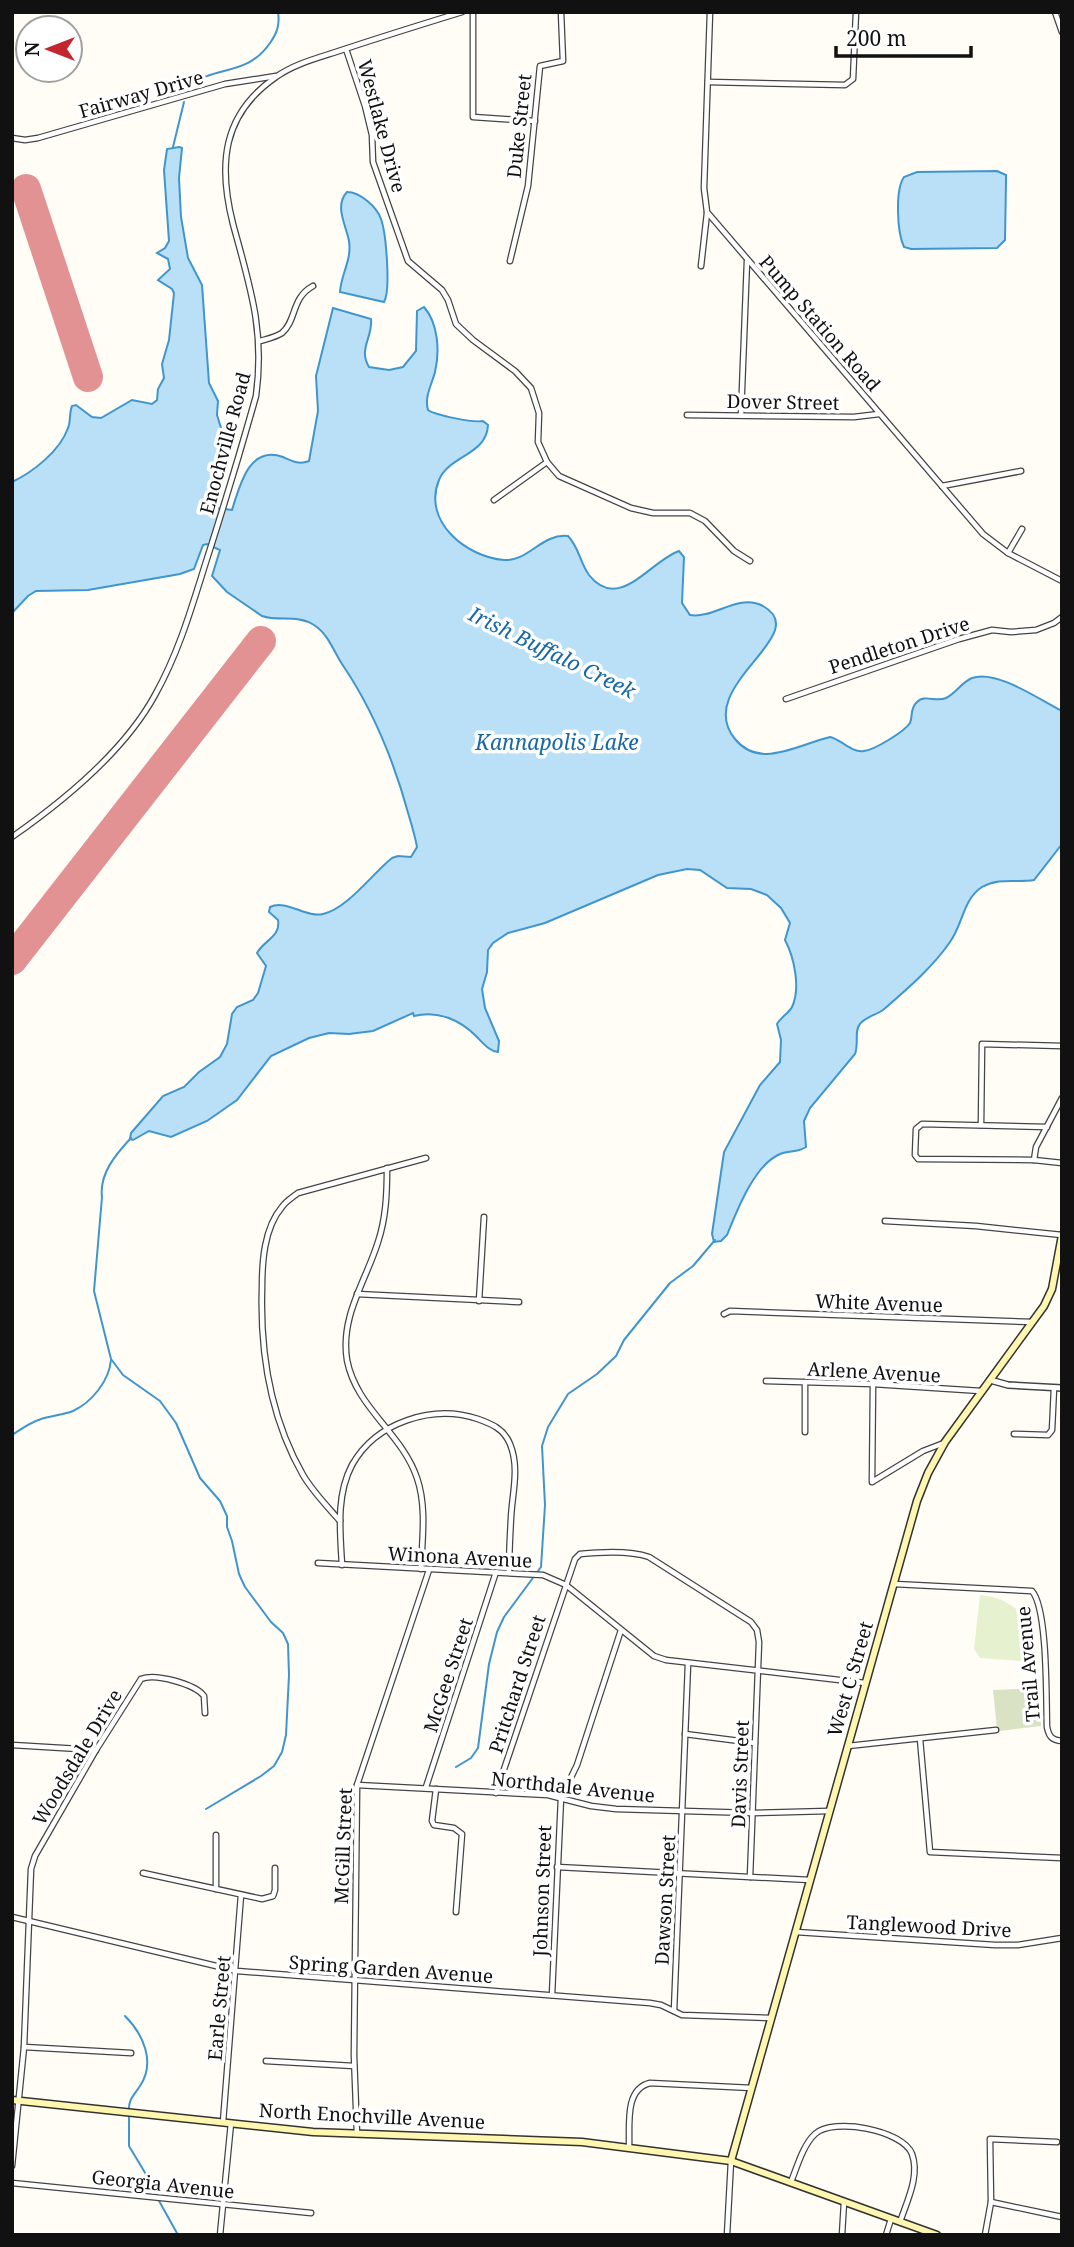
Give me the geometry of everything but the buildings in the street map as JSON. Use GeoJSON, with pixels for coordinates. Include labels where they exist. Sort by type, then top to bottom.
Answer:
{"type":"FeatureCollection","features":[{"type":"Feature","properties":{"kind":"main road","name":"West C Street"},"geometry":{"type":"LineString","coordinates":[[731,2161],[917,1502],[928,1473],[945,1442],[1034,1322],[1052,1289],[1062,1235]]}},
{"type":"Feature","properties":{"kind":"main road","name":"North Enochville Avenue"},"geometry":{"type":"LineString","coordinates":[[16,2101],[357,2134],[582,2142],[731,2161],[937,2235]]}},
{"type":"Feature","properties":{"kind":"street","name":"Enochville Road"},"geometry":{"type":"LineString","coordinates":[[12,837],[47,812],[101,765],[154,697],[180,644],[256,397],[260,341],[256,313],[224,182],[227,146],[245,107],[277,75],[346,49],[462,12]]}},
{"type":"Feature","properties":{"kind":"street"},"geometry":{"type":"LineString","coordinates":[[472,12],[473,117],[535,121]]}},
{"type":"Feature","properties":{"kind":"street","name":"Duke Street"},"geometry":{"type":"LineString","coordinates":[[510,261],[528,186],[540,66],[564,61],[561,12]]}},
{"type":"Feature","properties":{"kind":"street"},"geometry":{"type":"LineString","coordinates":[[701,266],[707,212],[705,188],[710,12]]}},
{"type":"Feature","properties":{"kind":"street"},"geometry":{"type":"LineString","coordinates":[[708,82],[845,85],[853,79],[856,12]]}},
{"type":"Feature","properties":{"kind":"street"},"geometry":{"type":"LineString","coordinates":[[1055,12],[1062,32]]}},
{"type":"Feature","properties":{"kind":"street","name":"Westlake Drive"},"geometry":{"type":"LineString","coordinates":[[346,49],[372,135],[373,162],[408,261],[442,290],[456,324],[515,371],[531,388],[539,413],[538,442],[547,462]]}},
{"type":"Feature","properties":{"kind":"street","name":"Fairway Drive"},"geometry":{"type":"LineString","coordinates":[[12,138],[38,138],[225,85],[277,75]]}},
{"type":"Feature","properties":{"kind":"street","name":"Pump Station Road"},"geometry":{"type":"LineString","coordinates":[[707,212],[983,534],[1009,553],[1062,581]]}},
{"type":"Feature","properties":{"kind":"street"},"geometry":{"type":"LineString","coordinates":[[741,415],[747,260]]}},
{"type":"Feature","properties":{"kind":"street"},"geometry":{"type":"LineString","coordinates":[[260,341],[281,333],[303,292],[313,286]]}},
{"type":"Feature","properties":{"kind":"street","name":"Dover Street"},"geometry":{"type":"LineString","coordinates":[[687,415],[854,417],[879,414]]}},
{"type":"Feature","properties":{"kind":"street"},"geometry":{"type":"LineString","coordinates":[[494,500],[547,462],[559,475],[631,508],[653,513],[690,513],[705,521],[734,551],[750,561]]}},
{"type":"Feature","properties":{"kind":"street"},"geometry":{"type":"LineString","coordinates":[[941,486],[1021,471]]}},
{"type":"Feature","properties":{"kind":"street"},"geometry":{"type":"LineString","coordinates":[[1009,553],[1022,529]]}},
{"type":"Feature","properties":{"kind":"street","name":"Pendleton Drive"},"geometry":{"type":"LineString","coordinates":[[786,699],[959,639],[992,630],[1036,630],[1062,617]]}},
{"type":"Feature","properties":{"kind":"street"},"geometry":{"type":"LineString","coordinates":[[981,1125],[982,1044],[1062,1046]]}},
{"type":"Feature","properties":{"kind":"street"},"geometry":{"type":"LineString","coordinates":[[1034,1160],[1036,1147],[1062,1098]]}},
{"type":"Feature","properties":{"kind":"street"},"geometry":{"type":"LineString","coordinates":[[1047,1127],[922,1124],[916,1129],[915,1155],[918,1159],[1034,1160],[1062,1163]]}},
{"type":"Feature","properties":{"kind":"street"},"geometry":{"type":"LineString","coordinates":[[340,1521],[304,1477],[274,1405],[262,1355],[262,1261],[274,1220],[282,1207],[298,1193],[426,1158]]}},
{"type":"Feature","properties":{"kind":"street"},"geometry":{"type":"LineString","coordinates":[[387,1168],[384,1220],[379,1242],[348,1316],[347,1359],[363,1401],[407,1457],[417,1477],[421,1495],[421,1569]]}},
{"type":"Feature","properties":{"kind":"street"},"geometry":{"type":"LineString","coordinates":[[480,1301],[484,1217]]}},
{"type":"Feature","properties":{"kind":"street"},"geometry":{"type":"LineString","coordinates":[[886,1221],[976,1226],[1062,1235]]}},
{"type":"Feature","properties":{"kind":"street"},"geometry":{"type":"LineString","coordinates":[[1052,1289],[1062,1291]]}},
{"type":"Feature","properties":{"kind":"street"},"geometry":{"type":"LineString","coordinates":[[357,1294],[519,1302]]}},
{"type":"Feature","properties":{"kind":"street","name":"White Avenue"},"geometry":{"type":"LineString","coordinates":[[724,1314],[730,1311],[1034,1322]]}},
{"type":"Feature","properties":{"kind":"street"},"geometry":{"type":"LineString","coordinates":[[990,1380],[1008,1385],[1062,1388]]}},
{"type":"Feature","properties":{"kind":"street","name":"Arlene Avenue"},"geometry":{"type":"LineString","coordinates":[[766,1381],[981,1391]]}},
{"type":"Feature","properties":{"kind":"street"},"geometry":{"type":"LineString","coordinates":[[805,1382],[805,1432]]}},
{"type":"Feature","properties":{"kind":"street"},"geometry":{"type":"LineString","coordinates":[[873,1384],[872,1482],[923,1451],[945,1442]]}},
{"type":"Feature","properties":{"kind":"street"},"geometry":{"type":"LineString","coordinates":[[1014,1434],[1048,1436],[1052,1430],[1054,1388]]}},
{"type":"Feature","properties":{"kind":"street"},"geometry":{"type":"LineString","coordinates":[[341,1564],[341,1495],[351,1466],[368,1444],[387,1429],[424,1416],[445,1413],[474,1418],[504,1432],[514,1459],[509,1572]]}},
{"type":"Feature","properties":{"kind":"street","name":"Pritchard Street"},"geometry":{"type":"LineString","coordinates":[[496,1793],[575,1559],[580,1553],[641,1554],[649,1557],[751,1622],[757,1630],[760,1642],[758,1671]]}},
{"type":"Feature","properties":{"kind":"street","name":"Winona Avenue"},"geometry":{"type":"LineString","coordinates":[[318,1563],[543,1575],[566,1585],[654,1656],[688,1664],[865,1683]]}},
{"type":"Feature","properties":{"kind":"street","name":"McGill Street"},"geometry":{"type":"LineString","coordinates":[[357,2134],[354,1980],[358,1785],[429,1570]]}},
{"type":"Feature","properties":{"kind":"street","name":"McGee Street"},"geometry":{"type":"LineString","coordinates":[[426,1787],[496,1572]]}},
{"type":"Feature","properties":{"kind":"street","name":"Trail Avenue"},"geometry":{"type":"LineString","coordinates":[[893,1584],[1032,1591],[1038,1601],[1044,1654],[1047,1727],[1053,1740],[1062,1741]]}},
{"type":"Feature","properties":{"kind":"street","name":"Johnson Street"},"geometry":{"type":"LineString","coordinates":[[552,1995],[561,1798],[576,1765],[621,1630]]}},
{"type":"Feature","properties":{"kind":"street","name":"Dawson Street"},"geometry":{"type":"LineString","coordinates":[[674,2011],[688,1664]]}},
{"type":"Feature","properties":{"kind":"street","name":"Davis Street"},"geometry":{"type":"LineString","coordinates":[[750,1877],[758,1671]]}},
{"type":"Feature","properties":{"kind":"street","name":"Woodsdale Drive"},"geometry":{"type":"LineString","coordinates":[[12,2166],[16,2101],[24,2047],[27,1920],[31,1869],[35,1856],[136,1685],[146,1677],[159,1677],[201,1692],[205,1713]]}},
{"type":"Feature","properties":{"kind":"street"},"geometry":{"type":"LineString","coordinates":[[847,1746],[996,1730]]}},
{"type":"Feature","properties":{"kind":"street"},"geometry":{"type":"LineString","coordinates":[[685,1734],[755,1743]]}},
{"type":"Feature","properties":{"kind":"street"},"geometry":{"type":"LineString","coordinates":[[920,1739],[930,1853],[1062,1858]]}},
{"type":"Feature","properties":{"kind":"street"},"geometry":{"type":"LineString","coordinates":[[12,1745],[96,1750]]}},
{"type":"Feature","properties":{"kind":"street","name":"Northdale Avenue"},"geometry":{"type":"LineString","coordinates":[[358,1785],[426,1787],[561,1798],[602,1808],[752,1813],[829,1811]]}},
{"type":"Feature","properties":{"kind":"street"},"geometry":{"type":"LineString","coordinates":[[436,1789],[432,1821],[434,1825],[454,1828],[462,1834],[456,1912]]}},
{"type":"Feature","properties":{"kind":"street"},"geometry":{"type":"LineString","coordinates":[[216,1835],[216,1889]]}},
{"type":"Feature","properties":{"kind":"street"},"geometry":{"type":"LineString","coordinates":[[557,1867],[810,1880]]}},
{"type":"Feature","properties":{"kind":"street"},"geometry":{"type":"LineString","coordinates":[[143,1873],[262,1899],[272,1896],[275,1890],[275,1868]]}},
{"type":"Feature","properties":{"kind":"street","name":"Earle Street"},"geometry":{"type":"LineString","coordinates":[[220,2235],[241,1895]]}},
{"type":"Feature","properties":{"kind":"street","name":"Spring Garden Avenue"},"geometry":{"type":"LineString","coordinates":[[12,1917],[236,1971],[650,2003],[682,2015],[771,2018]]}},
{"type":"Feature","properties":{"kind":"street","name":"Tanglewood Drive"},"geometry":{"type":"LineString","coordinates":[[795,1932],[995,1945],[1018,1945],[1062,1938]]}},
{"type":"Feature","properties":{"kind":"street"},"geometry":{"type":"LineString","coordinates":[[24,2047],[131,2053]]}},
{"type":"Feature","properties":{"kind":"street"},"geometry":{"type":"LineString","coordinates":[[266,2061],[354,2066]]}},
{"type":"Feature","properties":{"kind":"street"},"geometry":{"type":"LineString","coordinates":[[629,2147],[632,2103],[636,2089],[641,2085],[752,2088]]}},
{"type":"Feature","properties":{"kind":"street"},"geometry":{"type":"LineString","coordinates":[[791,2182],[813,2135],[821,2130],[841,2126],[899,2138],[907,2144],[915,2171],[900,2222]]}},
{"type":"Feature","properties":{"kind":"street"},"geometry":{"type":"LineString","coordinates":[[985,2235],[991,2202],[990,2139],[1058,2142]]}},
{"type":"Feature","properties":{"kind":"street"},"geometry":{"type":"LineString","coordinates":[[727,2235],[731,2161]]}},
{"type":"Feature","properties":{"kind":"street","name":"Georgia Avenue"},"geometry":{"type":"LineString","coordinates":[[12,2183],[311,2213]]}},
{"type":"Feature","properties":{"kind":"street"},"geometry":{"type":"LineString","coordinates":[[842,2235],[844,2202]]}},
{"type":"Feature","properties":{"kind":"street"},"geometry":{"type":"LineString","coordinates":[[991,2202],[1062,2217]]}},
{"type":"Feature","properties":{"kind":"street"},"geometry":{"type":"LineString","coordinates":[[886,2235],[891,2219]]}},
{"type":"Feature","properties":{"kind":"green space"},"geometry":{"type":"Polygon","coordinates":[[[980,1595],[1006,1602],[1023,1616],[1032,1636],[1034,1662],[980,1658],[974,1649],[980,1595]]]}},
{"type":"Feature","properties":{"kind":"green space"},"geometry":{"type":"Polygon","coordinates":[[[1040,1688],[1041,1726],[1000,1731],[997,1729],[993,1690],[1040,1688]]]}},
{"type":"Feature","properties":{"kind":"water","name":"Kannapolis Lake"},"geometry":{"type":"Polygon","coordinates":[[[182,148],[179,178],[181,217],[188,258],[202,285],[209,383],[218,401],[217,415],[229,454],[215,502],[217,508],[232,510],[248,470],[262,457],[271,455],[299,463],[309,461],[318,411],[316,376],[333,308],[371,319],[365,349],[366,361],[369,367],[389,370],[403,367],[416,351],[417,311],[424,307],[435,329],[437,346],[428,410],[454,418],[483,421],[488,425],[481,443],[450,466],[439,480],[435,495],[442,523],[462,544],[475,552],[504,560],[520,557],[550,539],[568,536],[589,575],[600,585],[612,589],[634,581],[679,551],[684,557],[682,603],[690,615],[708,613],[744,602],[763,606],[775,618],[775,632],[739,681],[729,700],[726,719],[735,739],[745,748],[758,753],[775,753],[830,737],[855,750],[869,750],[907,727],[913,708],[919,700],[946,698],[968,680],[982,676],[1005,682],[1062,711],[1062,844],[1034,880],[995,882],[976,892],[950,942],[935,961],[883,1010],[860,1024],[855,1054],[810,1108],[804,1121],[806,1147],[780,1154],[762,1168],[754,1178],[727,1235],[721,1241],[714,1242],[712,1234],[724,1152],[760,1085],[780,1062],[781,1040],[777,1024],[792,1007],[796,982],[794,964],[785,940],[790,923],[781,908],[767,895],[751,889],[727,888],[700,870],[687,869],[658,875],[545,923],[508,933],[493,943],[488,950],[487,972],[482,989],[485,1008],[499,1041],[498,1052],[489,1048],[456,1021],[440,1015],[414,1016],[413,1013],[373,1031],[329,1033],[309,1038],[271,1056],[237,1100],[207,1121],[171,1137],[149,1131],[130,1139],[131,1133],[163,1096],[184,1087],[220,1057],[227,1044],[232,1014],[237,1007],[253,1000],[258,993],[266,966],[257,953],[275,934],[278,926],[278,920],[269,912],[270,907],[283,905],[316,915],[332,911],[350,898],[392,858],[411,857],[417,847],[403,796],[382,737],[364,700],[327,638],[308,622],[262,616],[227,592],[212,576],[220,550],[203,545],[194,569],[180,574],[88,590],[36,591],[12,613],[12,482],[37,467],[59,445],[69,425],[72,406],[76,405],[92,417],[101,418],[132,400],[152,404],[157,400],[158,389],[164,378],[162,364],[169,340],[174,293],[158,280],[170,269],[168,259],[157,253],[165,248],[169,241],[164,170],[167,149],[182,148]]]}},
{"type":"Feature","properties":{"kind":"water"},"geometry":{"type":"Polygon","coordinates":[[[997,171],[1006,175],[1006,180],[1005,240],[997,248],[904,247],[898,211],[899,191],[904,177],[917,172],[997,171]]]}},
{"type":"Feature","properties":{"kind":"water"},"geometry":{"type":"Polygon","coordinates":[[[347,192],[367,201],[381,219],[387,261],[384,302],[340,292],[350,248],[341,209],[343,197],[347,192]]]}},
{"type":"Feature","properties":{"kind":"waterway"},"geometry":{"type":"LineString","coordinates":[[189,87],[209,75],[240,66],[261,54],[276,32],[278,12]]}},
{"type":"Feature","properties":{"kind":"waterway"},"geometry":{"type":"LineString","coordinates":[[173,147],[184,102]]}},
{"type":"Feature","properties":{"kind":"waterway"},"geometry":{"type":"LineString","coordinates":[[131,1138],[106,1172],[102,1189],[94,1291],[111,1359],[123,1375],[160,1401],[176,1423],[200,1478],[220,1501],[227,1516],[227,1527],[245,1587],[271,1622],[283,1633],[288,1644],[286,1735],[282,1752],[274,1766],[261,1776],[206,1809]]}},
{"type":"Feature","properties":{"kind":"waterway"},"geometry":{"type":"LineString","coordinates":[[456,1767],[471,1758],[478,1748],[489,1664],[497,1632],[504,1617],[541,1567],[545,1505],[542,1446],[548,1427],[568,1394],[597,1374],[616,1356],[624,1340],[670,1283],[693,1266],[715,1240]]}},
{"type":"Feature","properties":{"kind":"waterway"},"geometry":{"type":"LineString","coordinates":[[12,1435],[34,1422],[73,1411],[87,1402],[103,1383],[111,1360]]}},
{"type":"Feature","properties":{"kind":"waterway"},"geometry":{"type":"LineString","coordinates":[[125,2016],[142,2040],[147,2058],[145,2077],[130,2101],[129,2111]]}},
{"type":"Feature","properties":{"kind":"waterway"},"geometry":{"type":"LineString","coordinates":[[129,2116],[129,2146],[150,2181],[155,2195]]}},
{"type":"Feature","properties":{"kind":"waterway"},"geometry":{"type":"LineString","coordinates":[[158,2199],[178,2235]]}},
{"type":"Feature","properties":{"kind":"runway"},"geometry":{"type":"LineString","coordinates":[[26,189],[88,377]]}},
{"type":"Feature","properties":{"kind":"runway"},"geometry":{"type":"LineString","coordinates":[[12,960],[261,641]]}},
{"type":"Feature","properties":{"kind":"water label","name":"Irish Buffalo Creek"},"geometry":{"type":"Point","coordinates":[552,653]}}]}
